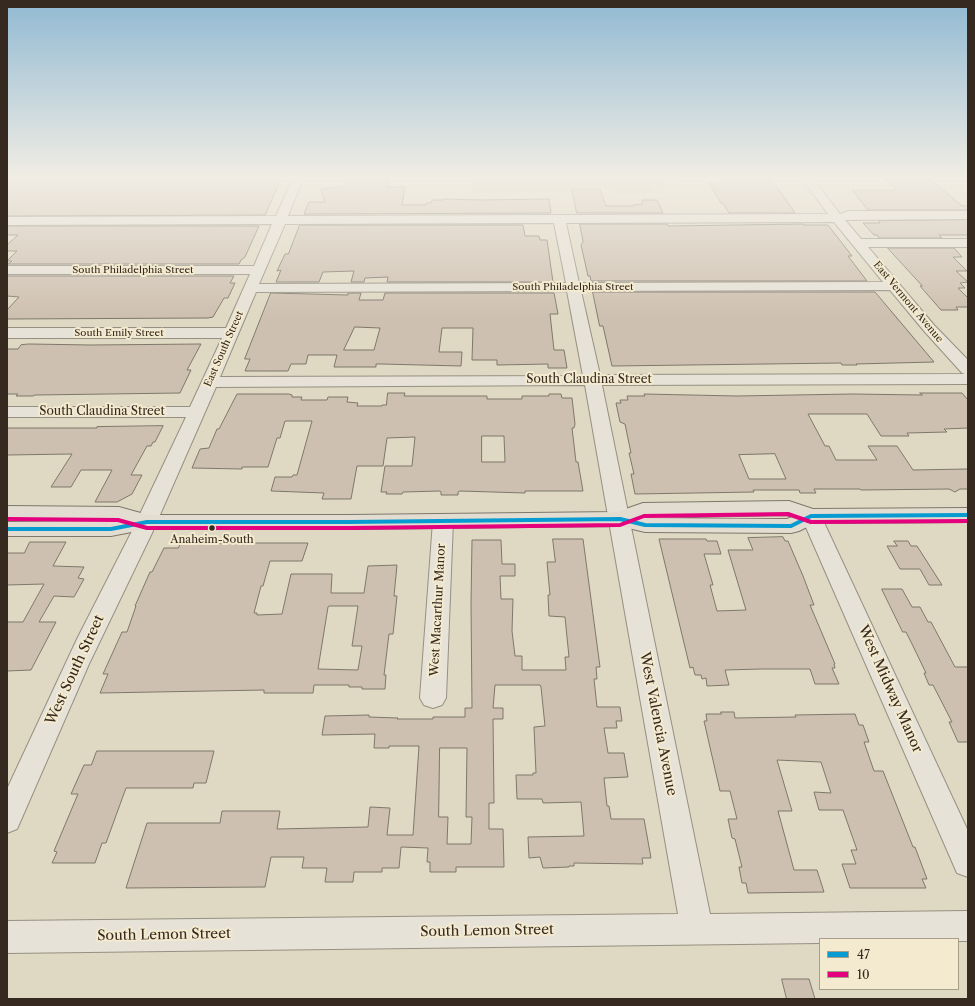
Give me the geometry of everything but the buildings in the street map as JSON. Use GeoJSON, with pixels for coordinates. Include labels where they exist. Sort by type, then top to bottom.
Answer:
{"type":"FeatureCollection","features":[{"type":"Feature","properties":{"kind":"main road"},"geometry":{"type":"LineString","coordinates":[[7,513],[120,514],[147,522]]}},
{"type":"Feature","properties":{"kind":"main road"},"geometry":{"type":"LineString","coordinates":[[7,529],[111,529],[147,522],[620,519],[645,526],[791,526],[811,516],[968,515]]}},
{"type":"Feature","properties":{"kind":"street","name":"East South Street"},"geometry":{"type":"LineString","coordinates":[[147,522],[252,288],[271,244],[278,223]]}},
{"type":"Feature","properties":{"kind":"street","name":"West Valencia Avenue"},"geometry":{"type":"LineString","coordinates":[[560,223],[594,380],[697,929]]}},
{"type":"Feature","properties":{"kind":"street","name":"East Vermont Avenue"},"geometry":{"type":"LineString","coordinates":[[841,223],[929,328],[968,370]]}},
{"type":"Feature","properties":{"kind":"street"},"geometry":{"type":"LineString","coordinates":[[858,243],[968,243]]}},
{"type":"Feature","properties":{"kind":"street","name":"South Philadelphia Street"},"geometry":{"type":"LineString","coordinates":[[7,270],[259,270]]}},
{"type":"Feature","properties":{"kind":"street","name":"South Philadelphia Street"},"geometry":{"type":"LineString","coordinates":[[252,288],[894,286]]}},
{"type":"Feature","properties":{"kind":"street","name":"South Emily Street"},"geometry":{"type":"LineString","coordinates":[[7,333],[232,333]]}},
{"type":"Feature","properties":{"kind":"street","name":"South Claudina Street"},"geometry":{"type":"LineString","coordinates":[[210,382],[968,378]]}},
{"type":"Feature","properties":{"kind":"street","name":"South Claudina Street"},"geometry":{"type":"LineString","coordinates":[[7,412],[196,412]]}},
{"type":"Feature","properties":{"kind":"street","name":"West Midway Manor"},"geometry":{"type":"LineString","coordinates":[[811,516],[968,863]]}},
{"type":"Feature","properties":{"kind":"street","name":"West Macarthur Manor"},"geometry":{"type":"LineString","coordinates":[[433,698],[443,521]]}},
{"type":"Feature","properties":{"kind":"street","name":"West South Street"},"geometry":{"type":"LineString","coordinates":[[7,820],[98,620],[147,522]]}},
{"type":"Feature","properties":{"kind":"street","name":"South Lemon Street"},"geometry":{"type":"LineString","coordinates":[[7,937],[968,926]]}},
{"type":"Feature","properties":{"kind":"transit line","name":"10"},"geometry":{"type":"LineString","coordinates":[[7,519],[118,520],[147,528],[349,528],[620,525],[644,516],[788,514],[811,522],[968,521]]}},
{"type":"Feature","properties":{"kind":"transit line","name":"47"},"geometry":{"type":"LineString","coordinates":[[7,529],[111,529],[147,522],[349,522],[620,519],[645,525],[791,526],[811,516],[968,515]]}},
{"type":"Feature","properties":{"kind":"place","name":"Anaheim-South"},"geometry":{"type":"Point","coordinates":[212,528]}}]}
